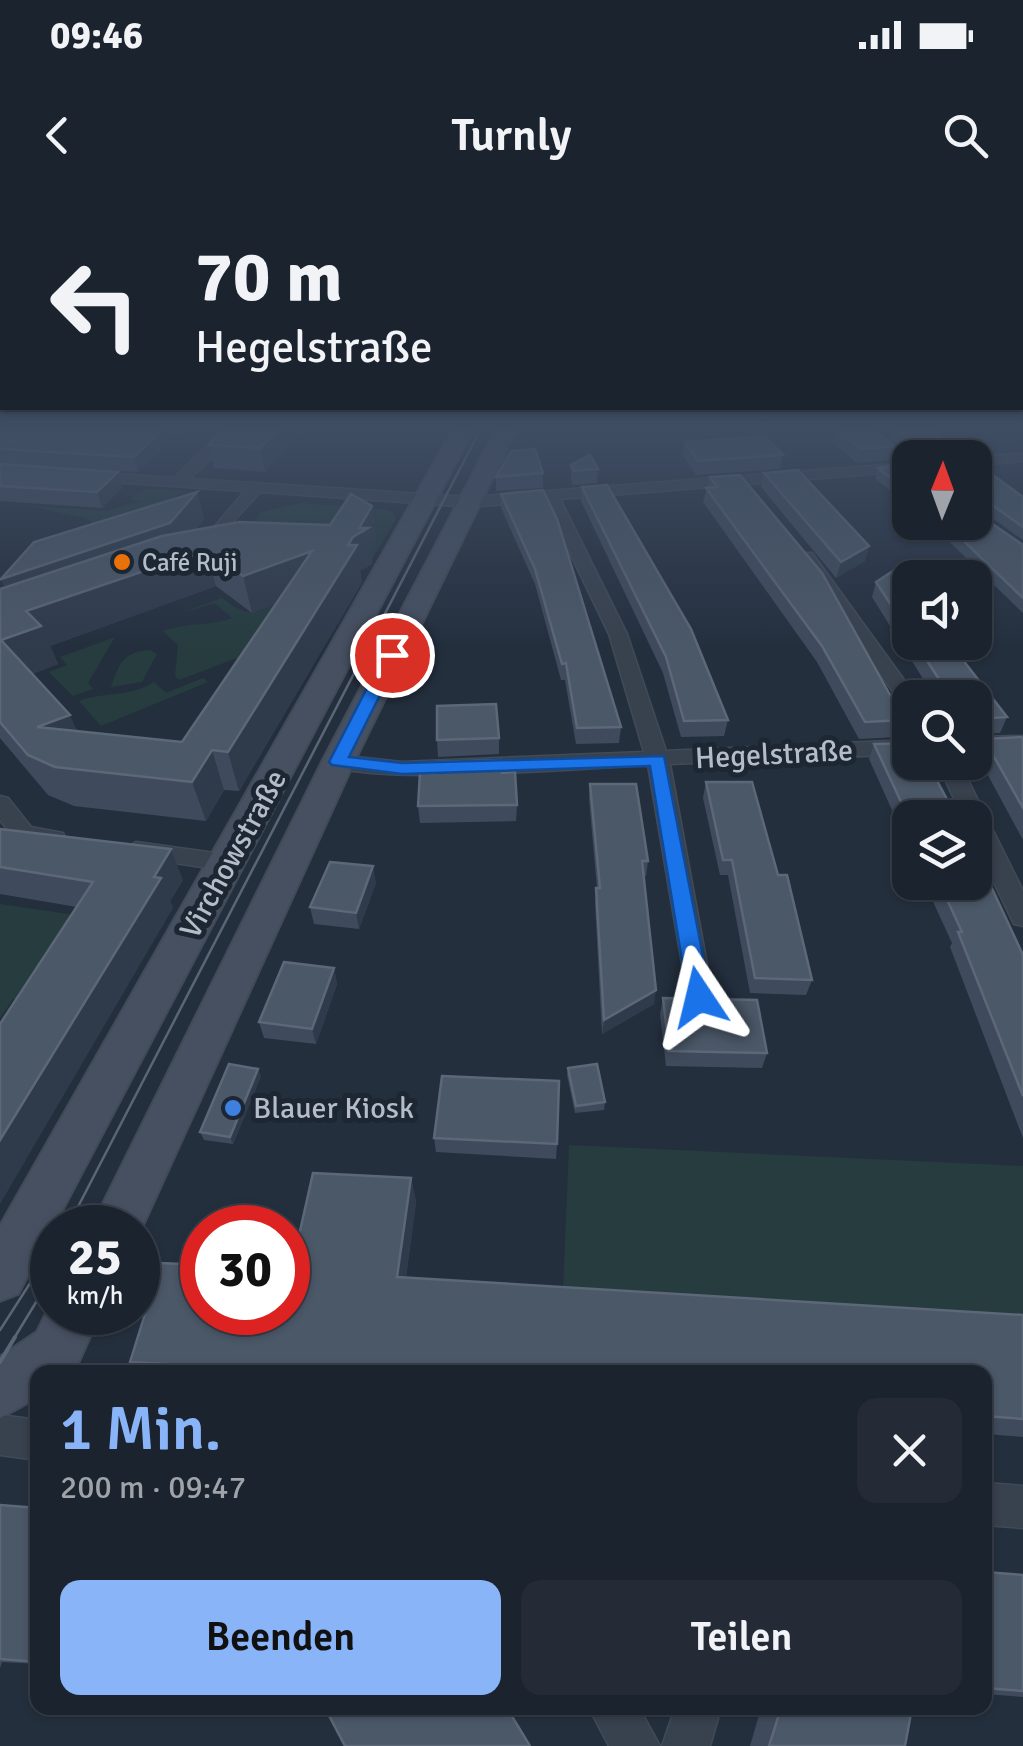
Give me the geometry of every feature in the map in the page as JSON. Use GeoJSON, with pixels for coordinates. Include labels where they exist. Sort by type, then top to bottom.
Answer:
{"type":"FeatureCollection","features":[{"type":"Feature","properties":{"kind":"main road","name":"Virchowstraße"},"geometry":{"type":"LineString","coordinates":[[0,1276],[425,502]]}},
{"type":"Feature","properties":{"kind":"main road","name":"Virchowstraße"},"geometry":{"type":"LineString","coordinates":[[127,1205],[338,762],[470,502]]}},
{"type":"Feature","properties":{"kind":"main road"},"geometry":{"type":"LineString","coordinates":[[36,1365],[56,1351],[64,1335]]}},
{"type":"Feature","properties":{"kind":"main road"},"geometry":{"type":"LineString","coordinates":[[0,1390],[30,1369]]}},
{"type":"Feature","properties":{"kind":"street"},"geometry":{"type":"LineString","coordinates":[[182,560],[199,554],[244,502]]}},
{"type":"Feature","properties":{"kind":"street"},"geometry":{"type":"LineString","coordinates":[[553,502],[618,634],[658,760],[699,997]]}},
{"type":"Feature","properties":{"kind":"street"},"geometry":{"type":"LineString","coordinates":[[794,542],[894,680]]}},
{"type":"Feature","properties":{"kind":"street"},"geometry":{"type":"LineString","coordinates":[[992,743],[1023,742]]}},
{"type":"Feature","properties":{"kind":"street","name":"Hegelstraße"},"geometry":{"type":"LineString","coordinates":[[338,762],[402,769],[892,748]]}},
{"type":"Feature","properties":{"kind":"street"},"geometry":{"type":"LineString","coordinates":[[0,803],[22,834],[77,842]]}},
{"type":"Feature","properties":{"kind":"street"},"geometry":{"type":"LineString","coordinates":[[114,847],[229,862]]}},
{"type":"Feature","properties":{"kind":"street"},"geometry":{"type":"LineString","coordinates":[[992,853],[1023,917]]}},
{"type":"Feature","properties":{"kind":"street"},"geometry":{"type":"LineString","coordinates":[[0,1435],[30,1439]]}},
{"type":"Feature","properties":{"kind":"street"},"geometry":{"type":"LineString","coordinates":[[992,1505],[1023,1508]]}},
{"type":"Feature","properties":{"kind":"street"},"geometry":{"type":"LineString","coordinates":[[616,1715],[636,1746]]}},
{"type":"Feature","properties":{"kind":"street"},"geometry":{"type":"LineString","coordinates":[[686,1746],[696,1715]]}},
{"type":"Feature","properties":{"kind":"green space"},"geometry":{"type":"Polygon","coordinates":[[[137,502],[170,502],[141,534],[98,532],[88,519],[31,506],[106,511],[137,502]]]}},
{"type":"Feature","properties":{"kind":"green space"},"geometry":{"type":"Polygon","coordinates":[[[300,503],[382,509],[393,512],[396,519],[372,559],[231,555],[261,512],[300,503]]]}},
{"type":"Feature","properties":{"kind":"green space"},"geometry":{"type":"Polygon","coordinates":[[[222,598],[242,610],[256,612],[293,598],[252,660],[237,658],[179,680],[175,676],[178,645],[163,631],[232,618],[215,603],[175,615],[222,598]]]}},
{"type":"Feature","properties":{"kind":"green space"},"geometry":{"type":"Polygon","coordinates":[[[115,637],[88,683],[93,689],[73,696],[49,672],[67,665],[60,657],[115,637]]]}},
{"type":"Feature","properties":{"kind":"green space"},"geometry":{"type":"Polygon","coordinates":[[[150,650],[157,654],[142,682],[111,687],[123,660],[150,650]]]}},
{"type":"Feature","properties":{"kind":"green space"},"geometry":{"type":"Polygon","coordinates":[[[203,678],[208,682],[101,726],[79,701],[136,690],[154,682],[166,693],[203,678]]]}},
{"type":"Feature","properties":{"kind":"green space"},"geometry":{"type":"Polygon","coordinates":[[[0,904],[89,917],[33,1002],[13,999],[0,1018],[0,904]]]}},
{"type":"Feature","properties":{"kind":"green space"},"geometry":{"type":"Polygon","coordinates":[[[569,1145],[1023,1166],[1023,1319],[563,1287],[569,1145]]]}},
{"type":"Feature","properties":{"kind":"building"},"geometry":{"type":"Polygon","coordinates":[[[164,502],[188,502],[170,523],[1,579],[34,542],[164,502]]]}},
{"type":"Feature","properties":{"kind":"building"},"geometry":{"type":"Polygon","coordinates":[[[345,502],[372,506],[359,528],[368,528],[348,545],[357,545],[228,752],[212,750],[192,782],[55,767],[28,755],[0,722],[0,589],[162,536],[239,522],[330,525],[345,502]],[[206,550],[26,611],[41,626],[1,640],[70,715],[37,727],[182,742],[312,551],[243,576],[206,550]]]}},
{"type":"Feature","properties":{"kind":"building"},"geometry":{"type":"Polygon","coordinates":[[[505,502],[549,502],[621,727],[577,728],[566,663],[562,664],[535,569],[505,502]]]}},
{"type":"Feature","properties":{"kind":"building"},"geometry":{"type":"Polygon","coordinates":[[[589,502],[617,502],[691,629],[728,720],[684,721],[666,657],[589,502]]]}},
{"type":"Feature","properties":{"kind":"building"},"geometry":{"type":"Polygon","coordinates":[[[716,502],[763,502],[822,573],[892,698],[892,721],[865,722],[822,646],[716,502]]]}},
{"type":"Feature","properties":{"kind":"building"},"geometry":{"type":"Polygon","coordinates":[[[789,502],[828,502],[869,546],[841,562],[789,502]]]}},
{"type":"Feature","properties":{"kind":"building"},"geometry":{"type":"Polygon","coordinates":[[[992,502],[1023,502],[1023,527],[992,505],[992,502]]]}},
{"type":"Feature","properties":{"kind":"building"},"geometry":{"type":"Polygon","coordinates":[[[992,524],[1023,545],[1023,598],[992,568],[992,560],[984,560],[963,540],[992,540],[992,524]]]}},
{"type":"Feature","properties":{"kind":"building"},"geometry":{"type":"Polygon","coordinates":[[[892,572],[892,606],[876,582],[892,572]]]}},
{"type":"Feature","properties":{"kind":"building"},"geometry":{"type":"Polygon","coordinates":[[[927,660],[963,660],[978,680],[939,680],[927,660]]]}},
{"type":"Feature","properties":{"kind":"building"},"geometry":{"type":"Polygon","coordinates":[[[992,698],[1007,717],[992,718],[992,698]]]}},
{"type":"Feature","properties":{"kind":"building"},"geometry":{"type":"Polygon","coordinates":[[[496,704],[499,738],[437,740],[437,706],[496,704]]]}},
{"type":"Feature","properties":{"kind":"building"},"geometry":{"type":"Polygon","coordinates":[[[1023,738],[1023,808],[992,753],[992,739],[1023,738]]]}},
{"type":"Feature","properties":{"kind":"building"},"geometry":{"type":"Polygon","coordinates":[[[874,744],[892,744],[892,780],[937,780],[947,800],[900,800],[874,744]]]}},
{"type":"Feature","properties":{"kind":"building"},"geometry":{"type":"Polygon","coordinates":[[[501,760],[502,773],[515,772],[517,805],[418,806],[420,773],[437,773],[437,762],[501,760]]]}},
{"type":"Feature","properties":{"kind":"building"},"geometry":{"type":"Polygon","coordinates":[[[706,782],[752,782],[778,875],[787,875],[812,980],[755,978],[732,860],[723,860],[706,782]]]}},
{"type":"Feature","properties":{"kind":"building"},"geometry":{"type":"Polygon","coordinates":[[[590,784],[636,784],[648,861],[642,861],[656,990],[604,1020],[596,888],[600,888],[590,784]]]}},
{"type":"Feature","properties":{"kind":"building"},"geometry":{"type":"Polygon","coordinates":[[[0,829],[171,849],[154,877],[161,878],[0,1140],[0,1024],[93,882],[0,867],[0,829]]]}},
{"type":"Feature","properties":{"kind":"building"},"geometry":{"type":"Polygon","coordinates":[[[330,862],[373,866],[356,913],[310,907],[330,862]]]}},
{"type":"Feature","properties":{"kind":"building"},"geometry":{"type":"Polygon","coordinates":[[[992,888],[1023,955],[1023,1096],[958,932],[962,932],[947,900],[992,900],[992,888]]]}},
{"type":"Feature","properties":{"kind":"building"},"geometry":{"type":"Polygon","coordinates":[[[284,962],[334,968],[312,1029],[259,1022],[284,962]]]}},
{"type":"Feature","properties":{"kind":"building"},"geometry":{"type":"Polygon","coordinates":[[[663,998],[757,1000],[767,1053],[669,1051],[663,998]]]}},
{"type":"Feature","properties":{"kind":"building","name":"Blauer Kiosk"},"geometry":{"type":"Polygon","coordinates":[[[229,1064],[258,1069],[230,1137],[200,1132],[229,1064]]]}},
{"type":"Feature","properties":{"kind":"building"},"geometry":{"type":"Polygon","coordinates":[[[597,1064],[605,1102],[576,1106],[568,1068],[597,1064]]]}},
{"type":"Feature","properties":{"kind":"building"},"geometry":{"type":"Polygon","coordinates":[[[442,1076],[559,1081],[557,1144],[434,1138],[442,1076]]]}},
{"type":"Feature","properties":{"kind":"building"},"geometry":{"type":"Polygon","coordinates":[[[313,1173],[411,1178],[397,1277],[1023,1315],[1023,1419],[992,1417],[992,1365],[130,1362],[138,1335],[160,1335],[161,1263],[180,1264],[180,1335],[310,1335],[310,1205],[306,1205],[313,1173]]]}},
{"type":"Feature","properties":{"kind":"building"},"geometry":{"type":"Polygon","coordinates":[[[0,1505],[30,1507],[30,1661],[0,1659],[0,1505]]]}},
{"type":"Feature","properties":{"kind":"building"},"geometry":{"type":"Polygon","coordinates":[[[992,1573],[1023,1575],[1023,1691],[992,1689],[992,1573]]]}},
{"type":"Feature","properties":{"kind":"building"},"geometry":{"type":"Polygon","coordinates":[[[329,1715],[511,1715],[530,1746],[345,1746],[329,1715]]]}},
{"type":"Feature","properties":{"kind":"building"},"geometry":{"type":"Polygon","coordinates":[[[779,1715],[911,1715],[905,1746],[769,1746],[779,1715]]]}},
{"type":"Feature","properties":{"kind":"tram line"},"geometry":{"type":"LineString","coordinates":[[79,1205],[443,502]]}},
{"type":"Feature","properties":{"kind":"tram line"},"geometry":{"type":"LineString","coordinates":[[0,1330],[30,1283]]}},
{"type":"Feature","properties":{"kind":"tram line"},"geometry":{"type":"LineString","coordinates":[[13,1340],[30,1312]]}},
{"type":"Feature","properties":{"kind":"tram line"},"geometry":{"type":"LineString","coordinates":[[0,1362],[15,1337]]}},
{"type":"Feature","properties":{"kind":"place","name":"Café Ruji"},"geometry":{"type":"Point","coordinates":[122,562]}},
{"type":"Feature","properties":{"kind":"place","name":"Blauer Kiosk"},"geometry":{"type":"Point","coordinates":[233,1108]}},
{"type":"Feature","properties":{"kind":"route"},"geometry":{"type":"LineString","coordinates":[[392,655],[338,762],[402,769],[658,760],[699,997]]}}]}
